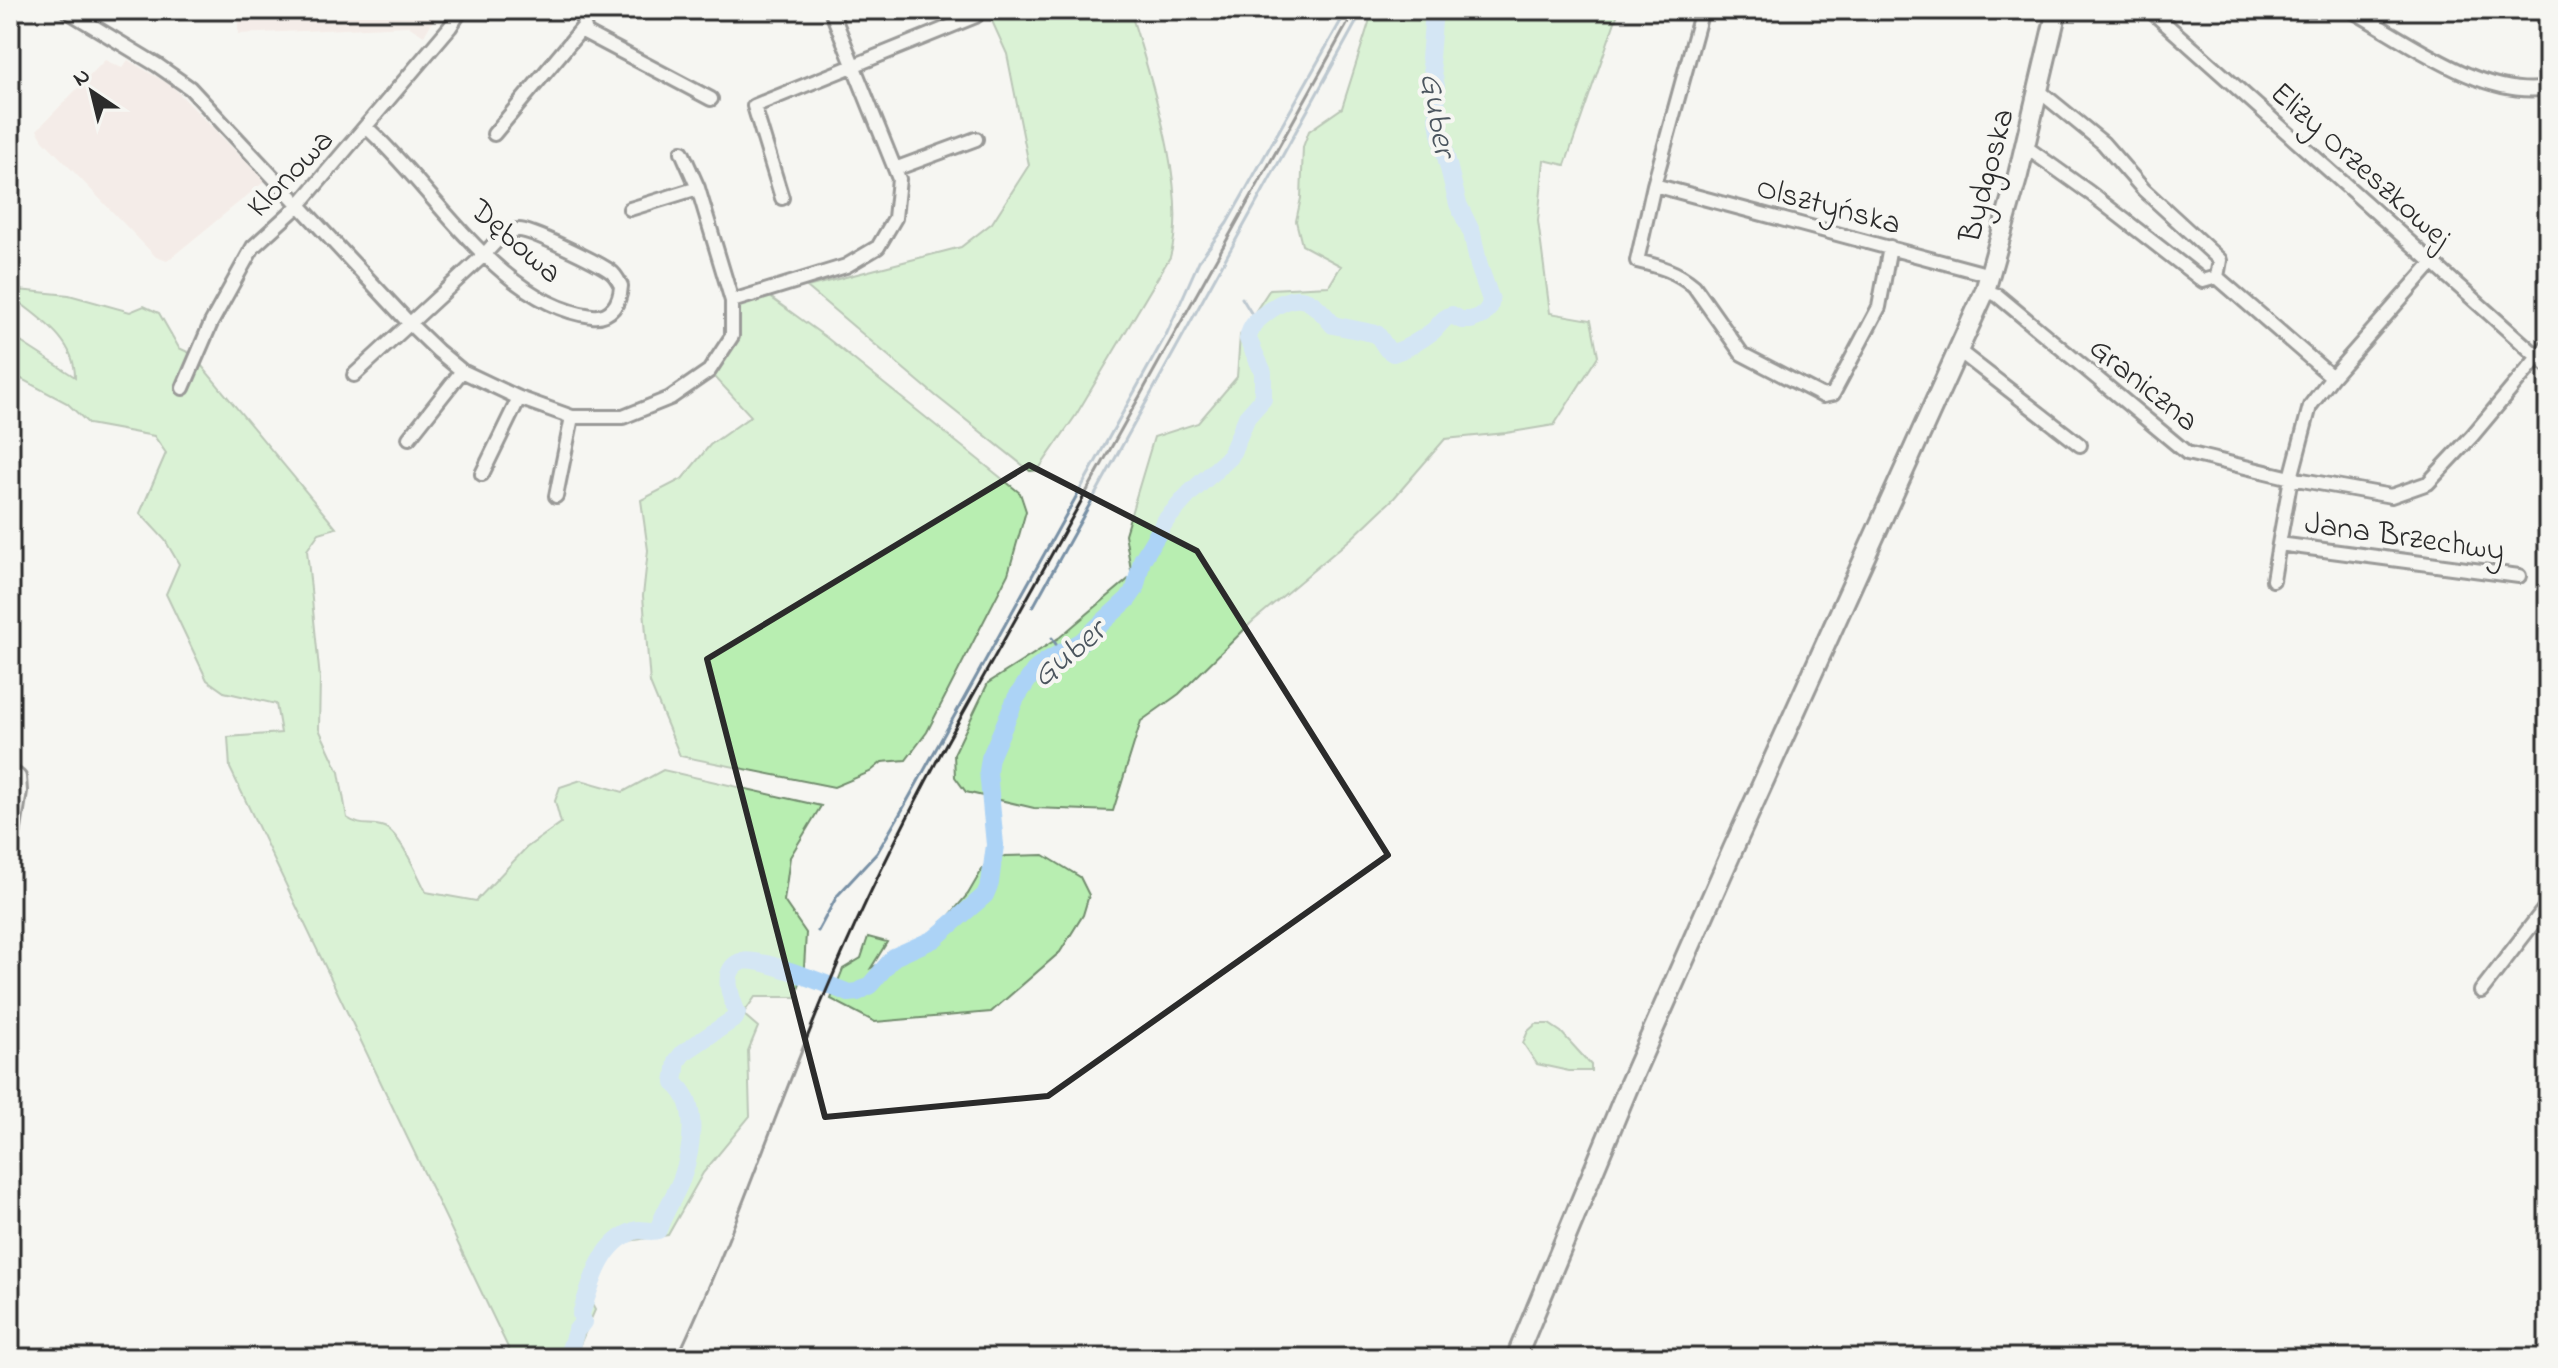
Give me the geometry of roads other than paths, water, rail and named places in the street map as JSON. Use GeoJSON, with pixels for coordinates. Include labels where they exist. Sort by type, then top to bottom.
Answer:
{"type":"FeatureCollection","features":[{"type":"Feature","properties":{"kind":"main road","name":"Bydgoska"},"geometry":{"type":"LineString","coordinates":[[1516,1358],[1629,1085],[1988,283],[2057,10]]}},
{"type":"Feature","properties":{"kind":"street"},"geometry":{"type":"LineString","coordinates":[[66,10],[182,80],[410,324],[462,371],[519,398],[572,417],[623,417],[670,398],[709,371],[732,336],[732,301],[698,188],[682,152]]}},
{"type":"Feature","properties":{"kind":"street","name":"Klonowa"},"geometry":{"type":"LineString","coordinates":[[183,388],[211,323],[253,247],[298,206],[450,27],[461,10]]}},
{"type":"Feature","properties":{"kind":"street"},"geometry":{"type":"LineString","coordinates":[[580,10],[586,33],[711,99]]}},
{"type":"Feature","properties":{"kind":"street"},"geometry":{"type":"LineString","coordinates":[[732,301],[846,266],[878,247],[895,218],[899,179],[831,10]]}},
{"type":"Feature","properties":{"kind":"street"},"geometry":{"type":"LineString","coordinates":[[1702,10],[1654,185],[1637,261],[1668,269],[1684,277],[1694,286],[1742,354],[1823,396],[1833,394],[1879,307],[1890,247]]}},
{"type":"Feature","properties":{"kind":"street","name":"Elizy Orzeszkowej"},"geometry":{"type":"LineString","coordinates":[[2150,10],[2543,361]]}},
{"type":"Feature","properties":{"kind":"street"},"geometry":{"type":"LineString","coordinates":[[2351,10],[2463,74],[2506,89],[2534,91],[2548,88]]}},
{"type":"Feature","properties":{"kind":"street"},"geometry":{"type":"LineString","coordinates":[[782,198],[754,106],[976,16]]}},
{"type":"Feature","properties":{"kind":"street"},"geometry":{"type":"LineString","coordinates":[[494,134],[584,26]]}},
{"type":"Feature","properties":{"kind":"street"},"geometry":{"type":"LineString","coordinates":[[2038,90],[2103,143],[2144,190],[2220,260],[2217,277]]}},
{"type":"Feature","properties":{"kind":"street","name":"Dębowa"},"geometry":{"type":"LineString","coordinates":[[366,127],[484,255],[539,297],[568,311],[597,317],[617,305],[621,286],[610,271],[535,235],[521,230],[512,231],[484,255]]}},
{"type":"Feature","properties":{"kind":"street"},"geometry":{"type":"LineString","coordinates":[[895,169],[976,139]]}},
{"type":"Feature","properties":{"kind":"street"},"geometry":{"type":"LineString","coordinates":[[2023,145],[2203,281],[2217,277]]}},
{"type":"Feature","properties":{"kind":"street","name":"Olsztyńska"},"geometry":{"type":"LineString","coordinates":[[1654,185],[1890,247],[1988,283]]}},
{"type":"Feature","properties":{"kind":"street"},"geometry":{"type":"LineString","coordinates":[[630,209],[698,188]]}},
{"type":"Feature","properties":{"kind":"street"},"geometry":{"type":"LineString","coordinates":[[354,375],[484,255]]}},
{"type":"Feature","properties":{"kind":"street","name":"Jana Brzechwy"},"geometry":{"type":"LineString","coordinates":[[2433,262],[2310,406],[2291,478],[2279,544],[2519,576]]}},
{"type":"Feature","properties":{"kind":"street"},"geometry":{"type":"LineString","coordinates":[[2217,277],[2332,377]]}},
{"type":"Feature","properties":{"kind":"street","name":"Graniczna"},"geometry":{"type":"LineString","coordinates":[[1988,283],[1997,295],[2187,453],[2291,478],[2391,496],[2428,483],[2543,361],[2548,345]]}},
{"type":"Feature","properties":{"kind":"street"},"geometry":{"type":"LineString","coordinates":[[1959,351],[2080,445]]}},
{"type":"Feature","properties":{"kind":"street"},"geometry":{"type":"LineString","coordinates":[[409,438],[462,371]]}},
{"type":"Feature","properties":{"kind":"street"},"geometry":{"type":"LineString","coordinates":[[482,474],[519,398]]}},
{"type":"Feature","properties":{"kind":"street"},"geometry":{"type":"LineString","coordinates":[[556,496],[572,417]]}},
{"type":"Feature","properties":{"kind":"street"},"geometry":{"type":"LineString","coordinates":[[2273,580],[2279,544]]}},
{"type":"Feature","properties":{"kind":"street"},"geometry":{"type":"LineString","coordinates":[[10,770],[19,777],[20,791],[10,854]]}},
{"type":"Feature","properties":{"kind":"street"},"geometry":{"type":"LineString","coordinates":[[2481,991],[2548,904]]}},
{"type":"Feature","properties":{"kind":"waterway"},"geometry":{"type":"LineString","coordinates":[[818,931],[837,896],[877,853],[901,812],[1167,333],[1199,261],[1227,223],[1347,10]]}},
{"type":"Feature","properties":{"kind":"waterway"},"geometry":{"type":"LineString","coordinates":[[1033,607],[1363,10]]}},
{"type":"Feature","properties":{"kind":"waterway","name":"Guber"},"geometry":{"type":"LineString","coordinates":[[567,1358],[576,1331],[583,1322],[581,1314],[593,1278],[605,1255],[622,1237],[634,1231],[658,1230],[679,1185],[689,1154],[692,1128],[688,1102],[674,1083],[677,1061],[683,1053],[735,1018],[737,1013],[729,985],[734,966],[740,962],[761,963],[849,993],[858,992],[870,985],[894,957],[934,939],[985,895],[990,883],[995,845],[988,771],[990,758],[1016,698],[1034,671],[1082,641],[1128,599],[1135,589],[1142,560],[1166,520],[1190,493],[1230,457],[1247,417],[1263,399],[1263,372],[1248,339],[1256,322],[1280,304],[1305,300],[1319,309],[1333,325],[1377,334],[1393,353],[1424,338],[1449,316],[1471,320],[1483,315],[1489,308],[1491,300],[1472,233],[1458,204],[1437,117],[1436,86],[1430,58],[1434,10]]}},
{"type":"Feature","properties":{"kind":"waterway"},"geometry":{"type":"LineString","coordinates":[[1242,298],[1256,321]]}},
{"type":"Feature","properties":{"kind":"waterway"},"geometry":{"type":"LineString","coordinates":[[1052,638],[1062,654]]}},
{"type":"Feature","properties":{"kind":"railway"},"geometry":{"type":"LineString","coordinates":[[677,1358],[718,1265],[830,982],[900,831],[1355,10]]}}]}
